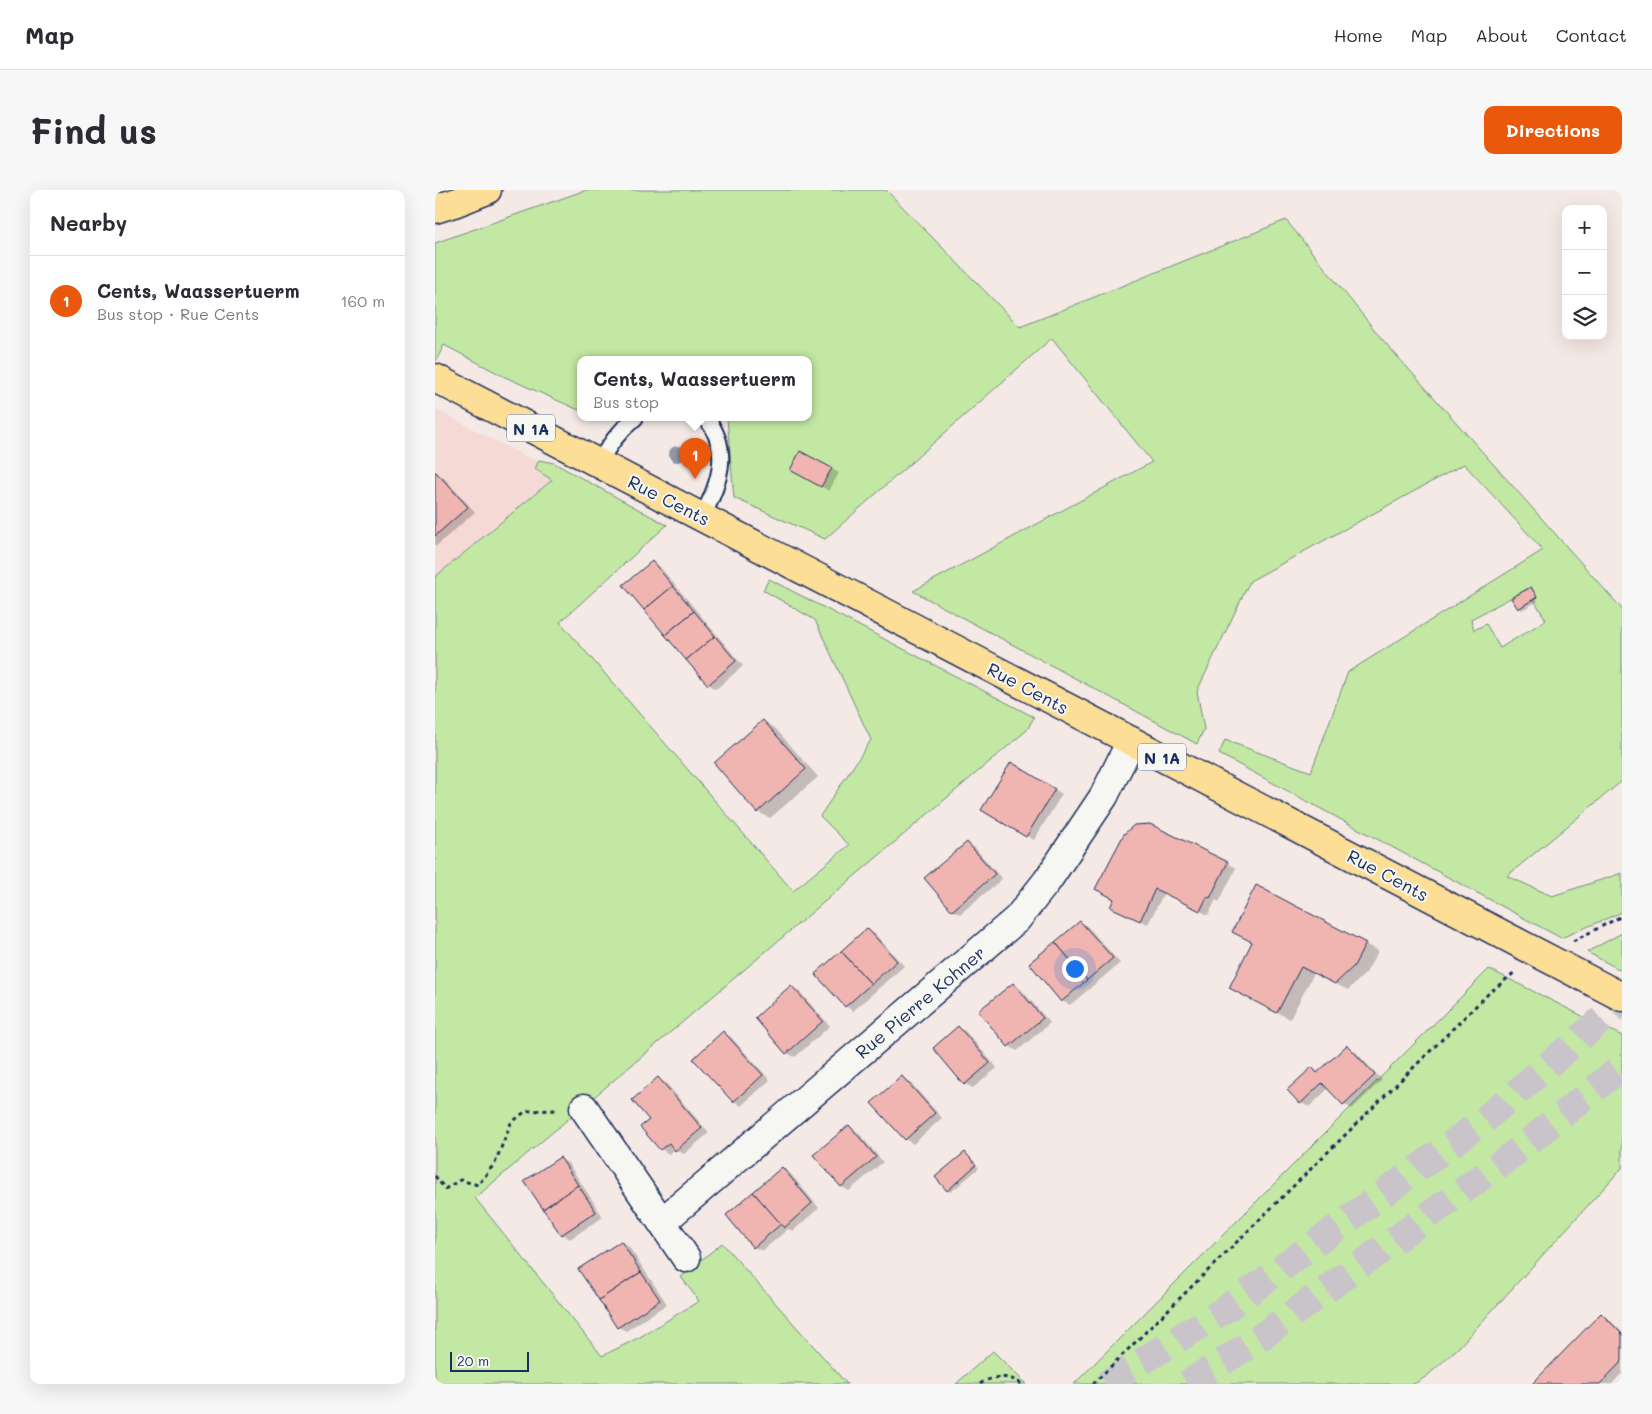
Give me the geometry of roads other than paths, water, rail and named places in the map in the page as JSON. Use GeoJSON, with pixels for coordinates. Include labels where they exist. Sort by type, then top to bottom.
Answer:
{"type":"FeatureCollection","features":[{"type":"Feature","properties":{"kind":"main road"},"geometry":{"type":"LineString","coordinates":[[435,209],[487,190]]}},
{"type":"Feature","properties":{"kind":"main road","name":"Rue Cents"},"geometry":{"type":"LineString","coordinates":[[435,378],[1622,997]]}},
{"type":"Feature","properties":{"kind":"street","name":"Rue Pierre Kohner"},"geometry":{"type":"LineString","coordinates":[[662,1222],[1017,919],[1047,881],[1104,796],[1131,741]]}},
{"type":"Feature","properties":{"kind":"street"},"geometry":{"type":"LineString","coordinates":[[583,1108],[686,1258]]}},
{"type":"Feature","properties":{"kind":"lane"},"geometry":{"type":"LineString","coordinates":[[599,464],[606,448],[631,421]]}},
{"type":"Feature","properties":{"kind":"lane"},"geometry":{"type":"LineString","coordinates":[[702,517],[711,500],[720,475],[717,437],[708,421]]}},
{"type":"Feature","properties":{"kind":"tunnel"},"geometry":{"type":"LineString","coordinates":[[1106,1384],[1226,1309],[1484,1120],[1622,1002]]}},
{"type":"Feature","properties":{"kind":"tunnel"},"geometry":{"type":"LineString","coordinates":[[1187,1384],[1251,1344],[1512,1155],[1622,1067]]}},
{"type":"Feature","properties":{"kind":"place","name":"Cents, Waassertuerm"},"geometry":{"type":"Point","coordinates":[695,479]}}]}
